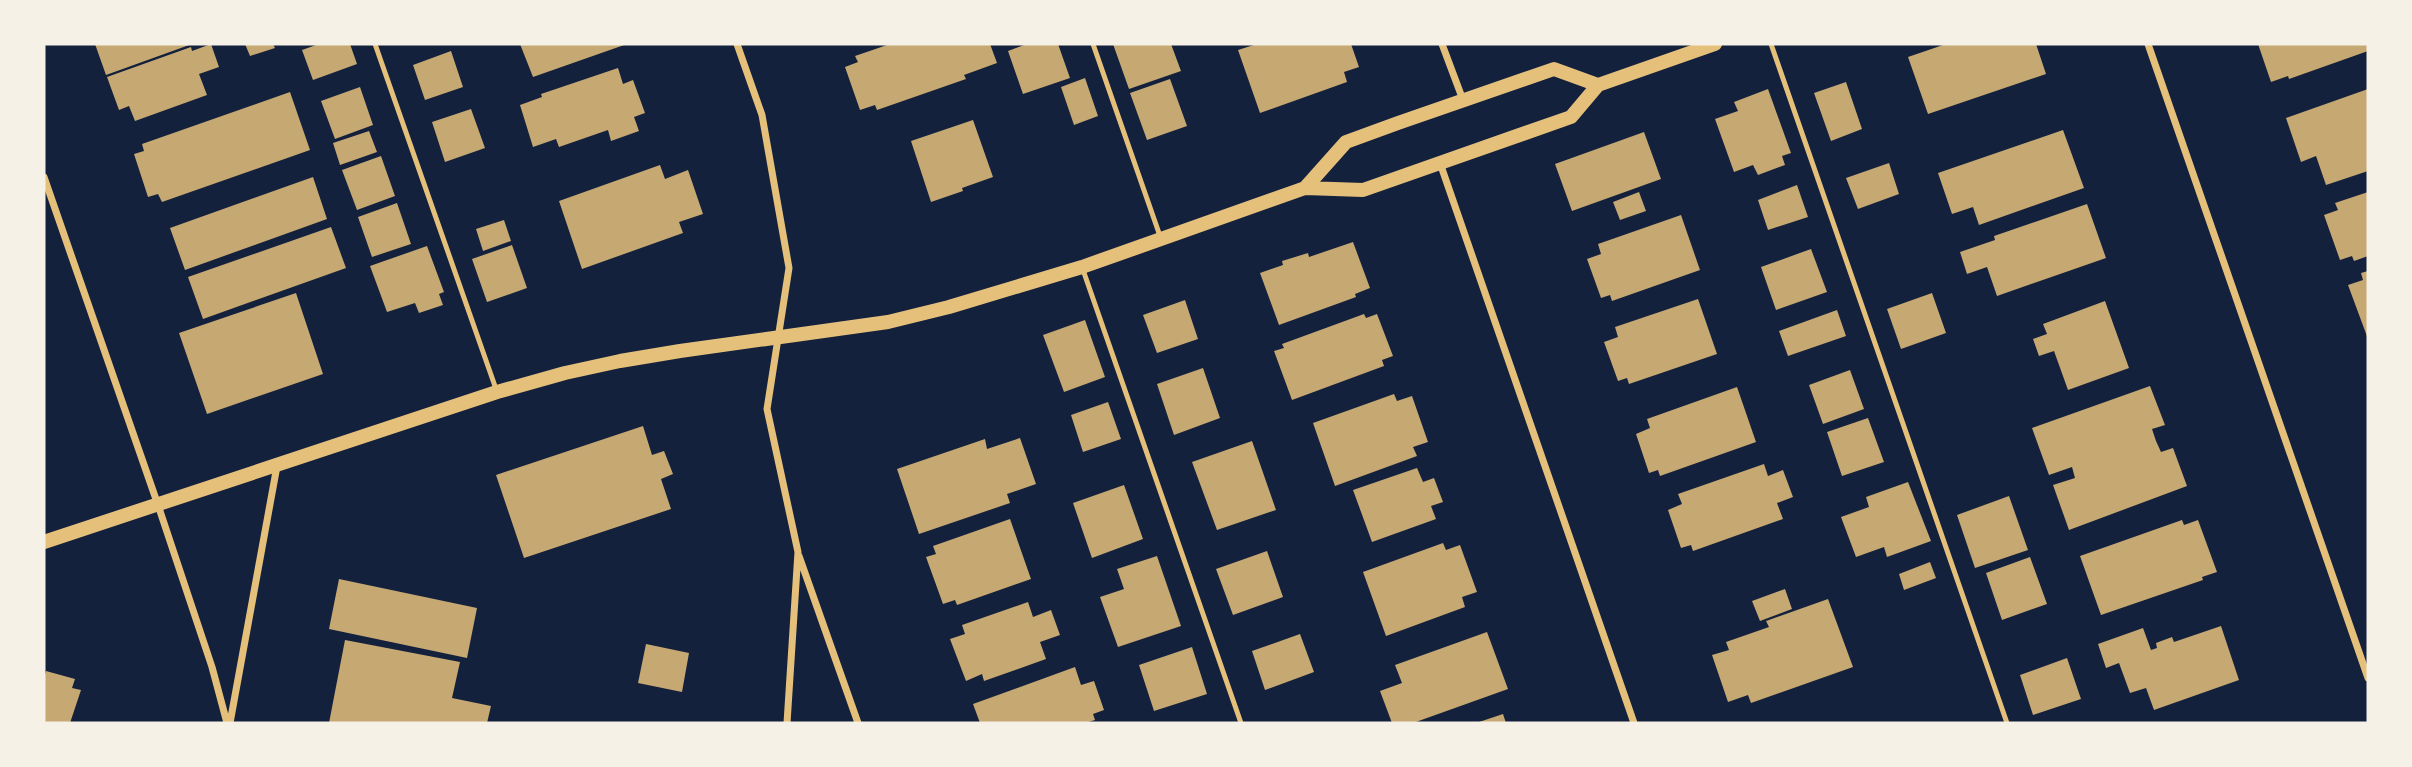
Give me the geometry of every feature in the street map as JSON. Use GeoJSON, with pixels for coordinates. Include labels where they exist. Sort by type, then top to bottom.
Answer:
{"type":"FeatureCollection","features":[{"type":"Feature","properties":{"kind":"main road"},"geometry":{"type":"LineString","coordinates":[[44,542],[497,392],[565,373],[620,361],[888,322],[961,304],[1082,267],[1306,188],[1363,190],[1571,117],[1598,85],[1716,44]]}},
{"type":"Feature","properties":{"kind":"main road"},"geometry":{"type":"LineString","coordinates":[[1306,188],[1346,142],[1554,69],[1598,85]]}},
{"type":"Feature","properties":{"kind":"street"},"geometry":{"type":"LineString","coordinates":[[737,44],[762,115],[789,268],[767,409],[798,552],[858,723]]}},
{"type":"Feature","properties":{"kind":"street"},"geometry":{"type":"LineString","coordinates":[[1442,44],[1463,101]]}},
{"type":"Feature","properties":{"kind":"street"},"geometry":{"type":"LineString","coordinates":[[2148,44],[2368,678]]}},
{"type":"Feature","properties":{"kind":"street"},"geometry":{"type":"LineString","coordinates":[[1440,163],[1634,723]]}},
{"type":"Feature","properties":{"kind":"street"},"geometry":{"type":"LineString","coordinates":[[44,177],[158,505],[229,723]]}},
{"type":"Feature","properties":{"kind":"street"},"geometry":{"type":"LineString","coordinates":[[229,723],[277,465]]}},
{"type":"Feature","properties":{"kind":"street"},"geometry":{"type":"LineString","coordinates":[[787,723],[798,552]]}},
{"type":"Feature","properties":{"kind":"lane"},"geometry":{"type":"LineString","coordinates":[[375,44],[497,392]]}},
{"type":"Feature","properties":{"kind":"lane"},"geometry":{"type":"LineString","coordinates":[[1093,44],[1161,239]]}},
{"type":"Feature","properties":{"kind":"lane"},"geometry":{"type":"LineString","coordinates":[[1771,44],[2007,723]]}},
{"type":"Feature","properties":{"kind":"lane"},"geometry":{"type":"LineString","coordinates":[[1082,267],[1241,723]]}},
{"type":"Feature","properties":{"kind":"building"},"geometry":{"type":"Polygon","coordinates":[[[95,44],[192,44],[106,75],[95,44]]]}},
{"type":"Feature","properties":{"kind":"building"},"geometry":{"type":"Polygon","coordinates":[[[211,44],[219,67],[199,74],[207,95],[135,121],[129,106],[119,110],[107,77],[191,47],[192,51],[211,44]]]}},
{"type":"Feature","properties":{"kind":"building"},"geometry":{"type":"Polygon","coordinates":[[[245,44],[273,44],[275,48],[250,56],[245,44]]]}},
{"type":"Feature","properties":{"kind":"building"},"geometry":{"type":"Polygon","coordinates":[[[319,44],[350,44],[357,64],[313,80],[302,50],[319,44]]]}},
{"type":"Feature","properties":{"kind":"building"},"geometry":{"type":"Polygon","coordinates":[[[520,44],[627,44],[533,77],[520,44]]]}},
{"type":"Feature","properties":{"kind":"building"},"geometry":{"type":"Polygon","coordinates":[[[890,44],[990,44],[997,63],[964,75],[966,79],[877,110],[875,105],[860,110],[845,67],[858,62],[855,56],[890,44]]]}},
{"type":"Feature","properties":{"kind":"building"},"geometry":{"type":"Polygon","coordinates":[[[1027,44],[1058,44],[1070,78],[1023,94],[1008,51],[1027,44]]]}},
{"type":"Feature","properties":{"kind":"building"},"geometry":{"type":"Polygon","coordinates":[[[1113,44],[1171,44],[1181,71],[1129,89],[1113,44]]]}},
{"type":"Feature","properties":{"kind":"building"},"geometry":{"type":"Polygon","coordinates":[[[1257,44],[1351,44],[1359,67],[1344,72],[1347,82],[1260,113],[1238,50],[1257,44]]]}},
{"type":"Feature","properties":{"kind":"building"},"geometry":{"type":"Polygon","coordinates":[[[1946,44],[2036,44],[2046,74],[1928,114],[1908,57],[1946,44]]]}},
{"type":"Feature","properties":{"kind":"building"},"geometry":{"type":"Polygon","coordinates":[[[2258,44],[2368,44],[2368,51],[2289,79],[2288,76],[2271,82],[2258,44]]]}},
{"type":"Feature","properties":{"kind":"building"},"geometry":{"type":"Polygon","coordinates":[[[451,51],[463,87],[425,100],[413,65],[451,51]]]}},
{"type":"Feature","properties":{"kind":"building"},"geometry":{"type":"Polygon","coordinates":[[[618,68],[623,84],[633,80],[645,113],[634,117],[639,131],[611,141],[608,130],[559,147],[556,139],[533,147],[520,105],[542,97],[541,94],[618,68]]]}},
{"type":"Feature","properties":{"kind":"building"},"geometry":{"type":"Polygon","coordinates":[[[1085,78],[1098,116],[1074,125],[1061,87],[1085,78]]]}},
{"type":"Feature","properties":{"kind":"building"},"geometry":{"type":"Polygon","coordinates":[[[1170,79],[1187,126],[1147,140],[1130,93],[1170,79]]]}},
{"type":"Feature","properties":{"kind":"building"},"geometry":{"type":"Polygon","coordinates":[[[1846,82],[1862,129],[1831,141],[1814,93],[1846,82]]]}},
{"type":"Feature","properties":{"kind":"building"},"geometry":{"type":"Polygon","coordinates":[[[360,87],[373,125],[335,139],[321,101],[360,87]]]}},
{"type":"Feature","properties":{"kind":"building"},"geometry":{"type":"Polygon","coordinates":[[[1768,89],[1791,153],[1782,156],[1785,165],[1758,175],[1753,165],[1734,172],[1715,119],[1738,111],[1734,102],[1768,89]]]}},
{"type":"Feature","properties":{"kind":"building"},"geometry":{"type":"Polygon","coordinates":[[[2368,89],[2368,171],[2326,185],[2316,156],[2301,162],[2286,118],[2368,89]]]}},
{"type":"Feature","properties":{"kind":"building"},"geometry":{"type":"Polygon","coordinates":[[[290,92],[310,150],[162,202],[158,194],[148,197],[134,154],[144,151],[142,144],[290,92]]]}},
{"type":"Feature","properties":{"kind":"building"},"geometry":{"type":"Polygon","coordinates":[[[471,109],[485,148],[445,162],[432,122],[471,109]]]}},
{"type":"Feature","properties":{"kind":"building"},"geometry":{"type":"Polygon","coordinates":[[[973,120],[993,177],[931,202],[911,141],[973,120]]]}},
{"type":"Feature","properties":{"kind":"building"},"geometry":{"type":"Polygon","coordinates":[[[2063,130],[2084,188],[1979,225],[1973,207],[1952,214],[1938,173],[2063,130]]]}},
{"type":"Feature","properties":{"kind":"building"},"geometry":{"type":"Polygon","coordinates":[[[369,131],[377,152],[340,165],[333,143],[369,131]]]}},
{"type":"Feature","properties":{"kind":"building"},"geometry":{"type":"Polygon","coordinates":[[[1644,132],[1661,179],[1572,211],[1555,164],[1644,132]]]}},
{"type":"Feature","properties":{"kind":"building"},"geometry":{"type":"Polygon","coordinates":[[[381,156],[395,196],[357,210],[342,170],[381,156]]]}},
{"type":"Feature","properties":{"kind":"building"},"geometry":{"type":"Polygon","coordinates":[[[1889,163],[1899,194],[1858,209],[1846,178],[1889,163]]]}},
{"type":"Feature","properties":{"kind":"building"},"geometry":{"type":"Polygon","coordinates":[[[660,165],[665,179],[688,170],[703,214],[679,222],[683,233],[582,269],[559,201],[660,165]]]}},
{"type":"Feature","properties":{"kind":"building"},"geometry":{"type":"Polygon","coordinates":[[[313,177],[327,219],[185,270],[170,228],[313,177]]]}},
{"type":"Feature","properties":{"kind":"building"},"geometry":{"type":"Polygon","coordinates":[[[1797,185],[1808,217],[1768,230],[1758,200],[1797,185]]]}},
{"type":"Feature","properties":{"kind":"building"},"geometry":{"type":"Polygon","coordinates":[[[1639,192],[1646,211],[1620,220],[1613,202],[1639,192]]]}},
{"type":"Feature","properties":{"kind":"building"},"geometry":{"type":"Polygon","coordinates":[[[2368,192],[2368,256],[2354,261],[2352,256],[2340,260],[2324,215],[2338,210],[2335,203],[2368,192]]]}},
{"type":"Feature","properties":{"kind":"building"},"geometry":{"type":"Polygon","coordinates":[[[397,203],[411,244],[372,257],[358,217],[397,203]]]}},
{"type":"Feature","properties":{"kind":"building"},"geometry":{"type":"Polygon","coordinates":[[[2087,204],[2106,258],[1997,296],[1987,267],[1967,274],[1960,252],[1995,240],[1994,236],[2087,204]]]}},
{"type":"Feature","properties":{"kind":"building"},"geometry":{"type":"Polygon","coordinates":[[[1681,215],[1700,270],[1612,301],[1610,295],[1601,298],[1587,259],[1601,254],[1598,244],[1681,215]]]}},
{"type":"Feature","properties":{"kind":"building"},"geometry":{"type":"Polygon","coordinates":[[[504,220],[511,241],[483,251],[476,229],[504,220]]]}},
{"type":"Feature","properties":{"kind":"building"},"geometry":{"type":"Polygon","coordinates":[[[331,227],[346,268],[203,319],[188,277],[331,227]]]}},
{"type":"Feature","properties":{"kind":"building"},"geometry":{"type":"Polygon","coordinates":[[[1353,242],[1370,288],[1355,294],[1356,297],[1279,325],[1260,273],[1283,265],[1282,261],[1308,253],[1309,257],[1353,242]]]}},
{"type":"Feature","properties":{"kind":"building"},"geometry":{"type":"Polygon","coordinates":[[[512,245],[527,288],[487,302],[472,259],[512,245]]]}},
{"type":"Feature","properties":{"kind":"building"},"geometry":{"type":"Polygon","coordinates":[[[427,246],[444,292],[439,294],[443,305],[419,313],[415,303],[387,312],[370,266],[427,246]]]}},
{"type":"Feature","properties":{"kind":"building"},"geometry":{"type":"Polygon","coordinates":[[[1811,249],[1827,292],[1776,310],[1761,267],[1811,249]]]}},
{"type":"Feature","properties":{"kind":"building"},"geometry":{"type":"Polygon","coordinates":[[[2368,271],[2368,339],[2348,285],[2363,280],[2361,273],[2368,271]]]}},
{"type":"Feature","properties":{"kind":"building"},"geometry":{"type":"Polygon","coordinates":[[[296,293],[323,374],[207,414],[179,333],[296,293]]]}},
{"type":"Feature","properties":{"kind":"building"},"geometry":{"type":"Polygon","coordinates":[[[1932,293],[1946,333],[1901,349],[1887,309],[1932,293]]]}},
{"type":"Feature","properties":{"kind":"building"},"geometry":{"type":"Polygon","coordinates":[[[1698,299],[1717,354],[1629,384],[1627,378],[1618,381],[1604,342],[1618,337],[1615,327],[1698,299]]]}},
{"type":"Feature","properties":{"kind":"building"},"geometry":{"type":"Polygon","coordinates":[[[1185,300],[1198,339],[1157,353],[1143,315],[1185,300]]]}},
{"type":"Feature","properties":{"kind":"building"},"geometry":{"type":"Polygon","coordinates":[[[2105,301],[2129,368],[2068,390],[2054,351],[2039,356],[2033,339],[2047,334],[2043,324],[2105,301]]]}},
{"type":"Feature","properties":{"kind":"building"},"geometry":{"type":"Polygon","coordinates":[[[1837,310],[1846,336],[1788,356],[1779,331],[1837,310]]]}},
{"type":"Feature","properties":{"kind":"building"},"geometry":{"type":"Polygon","coordinates":[[[1364,314],[1366,318],[1377,314],[1393,356],[1382,360],[1384,366],[1292,400],[1274,351],[1284,348],[1282,344],[1364,314]]]}},
{"type":"Feature","properties":{"kind":"building"},"geometry":{"type":"Polygon","coordinates":[[[1085,320],[1105,377],[1064,392],[1043,335],[1085,320]]]}},
{"type":"Feature","properties":{"kind":"building"},"geometry":{"type":"Polygon","coordinates":[[[1203,368],[1220,418],[1174,435],[1157,384],[1203,368]]]}},
{"type":"Feature","properties":{"kind":"building"},"geometry":{"type":"Polygon","coordinates":[[[1850,370],[1864,409],[1823,424],[1809,385],[1850,370]]]}},
{"type":"Feature","properties":{"kind":"building"},"geometry":{"type":"Polygon","coordinates":[[[2150,386],[2165,425],[2152,429],[2156,441],[2161,452],[2173,448],[2187,486],[2069,530],[2053,485],[2075,478],[2072,467],[2049,475],[2032,428],[2150,386]]]}},
{"type":"Feature","properties":{"kind":"building"},"geometry":{"type":"Polygon","coordinates":[[[1737,387],[1756,442],[1660,476],[1658,470],[1649,473],[1636,434],[1650,428],[1647,419],[1737,387]]]}},
{"type":"Feature","properties":{"kind":"building"},"geometry":{"type":"Polygon","coordinates":[[[1394,394],[1397,401],[1412,396],[1428,442],[1413,447],[1417,456],[1335,486],[1313,423],[1394,394]]]}},
{"type":"Feature","properties":{"kind":"building"},"geometry":{"type":"Polygon","coordinates":[[[1108,402],[1121,439],[1083,452],[1071,415],[1108,402]]]}},
{"type":"Feature","properties":{"kind":"building"},"geometry":{"type":"Polygon","coordinates":[[[1868,418],[1884,462],[1842,476],[1827,432],[1868,418]]]}},
{"type":"Feature","properties":{"kind":"building"},"geometry":{"type":"Polygon","coordinates":[[[643,426],[652,455],[664,451],[673,474],[661,479],[671,509],[524,558],[496,475],[643,426]]]}},
{"type":"Feature","properties":{"kind":"building"},"geometry":{"type":"Polygon","coordinates":[[[1020,438],[1036,484],[1007,494],[1010,503],[919,534],[897,469],[985,439],[987,449],[1020,438]]]}},
{"type":"Feature","properties":{"kind":"building"},"geometry":{"type":"Polygon","coordinates":[[[1252,441],[1276,510],[1217,530],[1192,462],[1252,441]]]}},
{"type":"Feature","properties":{"kind":"building"},"geometry":{"type":"Polygon","coordinates":[[[1764,464],[1768,476],[1783,470],[1793,497],[1777,503],[1783,519],[1693,551],[1691,545],[1681,548],[1668,510],[1682,504],[1678,494],[1764,464]]]}},
{"type":"Feature","properties":{"kind":"building"},"geometry":{"type":"Polygon","coordinates":[[[1417,468],[1423,482],[1434,478],[1443,502],[1431,506],[1436,519],[1372,542],[1353,490],[1417,468]]]}},
{"type":"Feature","properties":{"kind":"building"},"geometry":{"type":"Polygon","coordinates":[[[1908,482],[1931,541],[1887,557],[1884,547],[1856,557],[1841,517],[1869,507],[1866,497],[1908,482]]]}},
{"type":"Feature","properties":{"kind":"building"},"geometry":{"type":"Polygon","coordinates":[[[1124,485],[1143,539],[1092,558],[1073,503],[1124,485]]]}},
{"type":"Feature","properties":{"kind":"building"},"geometry":{"type":"Polygon","coordinates":[[[2009,496],[2028,550],[1975,568],[1957,515],[2009,496]]]}},
{"type":"Feature","properties":{"kind":"building"},"geometry":{"type":"Polygon","coordinates":[[[1010,519],[1031,579],[957,605],[955,600],[943,604],[926,557],[936,554],[933,546],[1010,519]]]}},
{"type":"Feature","properties":{"kind":"building"},"geometry":{"type":"Polygon","coordinates":[[[2182,520],[2184,525],[2198,520],[2217,572],[2202,577],[2203,580],[2101,615],[2080,556],[2182,520]]]}},
{"type":"Feature","properties":{"kind":"building"},"geometry":{"type":"Polygon","coordinates":[[[1443,543],[1446,550],[1460,545],[1477,592],[1462,597],[1465,607],[1386,636],[1363,572],[1443,543]]]}},
{"type":"Feature","properties":{"kind":"building"},"geometry":{"type":"Polygon","coordinates":[[[1267,551],[1283,597],[1233,615],[1216,569],[1267,551]]]}},
{"type":"Feature","properties":{"kind":"building"},"geometry":{"type":"Polygon","coordinates":[[[1157,556],[1181,626],[1118,647],[1100,597],[1124,589],[1117,569],[1157,556]]]}},
{"type":"Feature","properties":{"kind":"building"},"geometry":{"type":"Polygon","coordinates":[[[2030,557],[2047,604],[2002,620],[1986,573],[2030,557]]]}},
{"type":"Feature","properties":{"kind":"building"},"geometry":{"type":"Polygon","coordinates":[[[1930,562],[1936,578],[1904,590],[1899,574],[1930,562]]]}},
{"type":"Feature","properties":{"kind":"building"},"geometry":{"type":"Polygon","coordinates":[[[339,579],[477,608],[467,658],[329,629],[339,579]]]}},
{"type":"Feature","properties":{"kind":"building"},"geometry":{"type":"Polygon","coordinates":[[[1785,589],[1792,609],[1760,621],[1752,601],[1785,589]]]}},
{"type":"Feature","properties":{"kind":"building"},"geometry":{"type":"Polygon","coordinates":[[[1828,599],[1853,667],[1751,703],[1748,695],[1728,702],[1712,655],[1729,650],[1726,642],[1769,627],[1766,621],[1828,599]]]}},
{"type":"Feature","properties":{"kind":"building"},"geometry":{"type":"Polygon","coordinates":[[[1028,602],[1033,617],[1051,610],[1060,635],[1040,642],[1046,659],[984,681],[982,674],[966,681],[950,639],[965,634],[962,625],[1028,602]]]}},
{"type":"Feature","properties":{"kind":"building"},"geometry":{"type":"Polygon","coordinates":[[[2221,626],[2239,680],[2154,710],[2146,688],[2130,693],[2119,663],[2106,668],[2098,644],[2143,628],[2151,650],[2157,648],[2156,643],[2172,637],[2174,642],[2221,626]]]}},
{"type":"Feature","properties":{"kind":"building"},"geometry":{"type":"Polygon","coordinates":[[[1487,632],[1508,689],[1413,723],[1392,723],[1380,691],[1402,683],[1395,665],[1487,632]]]}},
{"type":"Feature","properties":{"kind":"building"},"geometry":{"type":"Polygon","coordinates":[[[1300,634],[1314,672],[1265,690],[1252,651],[1300,634]]]}},
{"type":"Feature","properties":{"kind":"building"},"geometry":{"type":"Polygon","coordinates":[[[345,640],[460,662],[452,698],[491,706],[487,723],[329,723],[345,640]]]}},
{"type":"Feature","properties":{"kind":"building"},"geometry":{"type":"Polygon","coordinates":[[[646,644],[689,653],[682,692],[638,683],[646,644]]]}},
{"type":"Feature","properties":{"kind":"building"},"geometry":{"type":"Polygon","coordinates":[[[1192,647],[1207,694],[1154,711],[1139,665],[1192,647]]]}},
{"type":"Feature","properties":{"kind":"building"},"geometry":{"type":"Polygon","coordinates":[[[2067,658],[2081,699],[2033,715],[2020,675],[2067,658]]]}},
{"type":"Feature","properties":{"kind":"building"},"geometry":{"type":"Polygon","coordinates":[[[1075,667],[1081,685],[1094,681],[1104,710],[1093,714],[1095,720],[1085,723],[980,723],[973,704],[1075,667]]]}},
{"type":"Feature","properties":{"kind":"building"},"geometry":{"type":"Polygon","coordinates":[[[46,671],[75,679],[72,688],[81,690],[70,723],[44,723],[46,671]]]}},
{"type":"Feature","properties":{"kind":"building"},"geometry":{"type":"Polygon","coordinates":[[[1503,714],[1506,723],[1476,723],[1503,714]]]}}]}
